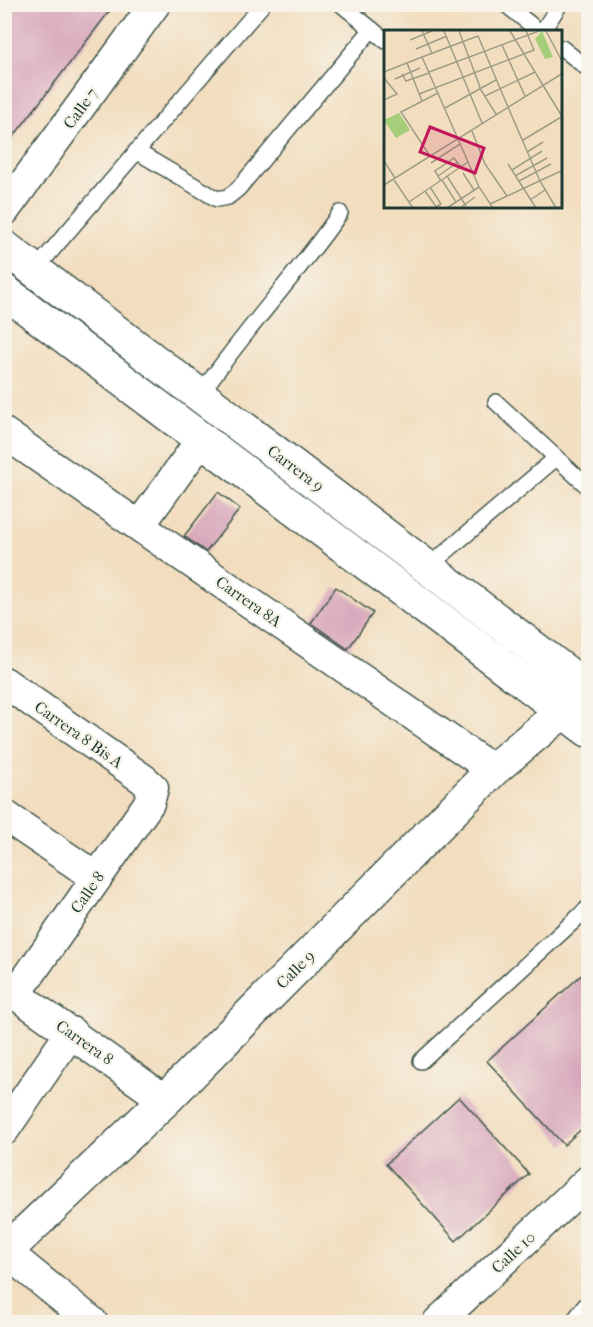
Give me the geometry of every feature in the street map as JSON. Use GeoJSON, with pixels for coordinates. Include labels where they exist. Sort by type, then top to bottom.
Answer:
{"type":"FeatureCollection","features":[{"type":"Feature","properties":{"kind":"main road","name":"Carrera 9"},"geometry":{"type":"LineString","coordinates":[[4,247],[588,689]]}},
{"type":"Feature","properties":{"kind":"main road","name":"Carrera 9"},"geometry":{"type":"LineString","coordinates":[[4,291],[577,721]]}},
{"type":"Feature","properties":{"kind":"main road","name":"Calle 9"},"geometry":{"type":"LineString","coordinates":[[5,1253],[165,1100],[493,770],[577,721],[588,689]]}},
{"type":"Feature","properties":{"kind":"street","name":"Calle 7"},"geometry":{"type":"LineString","coordinates":[[4,211],[155,4]]}},
{"type":"Feature","properties":{"kind":"street","name":"Carrera 8A"},"geometry":{"type":"LineString","coordinates":[[4,433],[493,770]]}},
{"type":"Feature","properties":{"kind":"street"},"geometry":{"type":"LineString","coordinates":[[139,526],[202,439]]}},
{"type":"Feature","properties":{"kind":"street","name":"Carrera 8 Bis A"},"geometry":{"type":"LineString","coordinates":[[4,682],[143,778],[153,788]]}},
{"type":"Feature","properties":{"kind":"street","name":"Calle 8"},"geometry":{"type":"LineString","coordinates":[[10,990],[97,878],[149,803],[153,788]]}},
{"type":"Feature","properties":{"kind":"street"},"geometry":{"type":"LineString","coordinates":[[4,815],[97,878]]}},
{"type":"Feature","properties":{"kind":"street","name":"Carrera 8"},"geometry":{"type":"LineString","coordinates":[[10,990],[165,1100]]}},
{"type":"Feature","properties":{"kind":"street"},"geometry":{"type":"LineString","coordinates":[[4,1130],[71,1032]]}},
{"type":"Feature","properties":{"kind":"street","name":"Calle 10"},"geometry":{"type":"LineString","coordinates":[[438,1323],[588,1181]]}},
{"type":"Feature","properties":{"kind":"street"},"geometry":{"type":"LineString","coordinates":[[5,1253],[92,1323]]}},
{"type":"Feature","properties":{"kind":"lane"},"geometry":{"type":"LineString","coordinates":[[35,270],[263,4]]}},
{"type":"Feature","properties":{"kind":"lane"},"geometry":{"type":"LineString","coordinates":[[341,4],[384,39]]}},
{"type":"Feature","properties":{"kind":"lane"},"geometry":{"type":"LineString","coordinates":[[505,4],[538,30]]}},
{"type":"Feature","properties":{"kind":"lane"},"geometry":{"type":"LineString","coordinates":[[542,30],[560,4]]}},
{"type":"Feature","properties":{"kind":"lane"},"geometry":{"type":"LineString","coordinates":[[136,151],[217,199],[228,197],[238,189],[372,29]]}},
{"type":"Feature","properties":{"kind":"lane"},"geometry":{"type":"LineString","coordinates":[[563,50],[588,69]]}},
{"type":"Feature","properties":{"kind":"lane"},"geometry":{"type":"LineString","coordinates":[[200,395],[228,355],[303,266],[340,213]]}},
{"type":"Feature","properties":{"kind":"lane"},"geometry":{"type":"LineString","coordinates":[[496,402],[588,487]]}},
{"type":"Feature","properties":{"kind":"lane"},"geometry":{"type":"LineString","coordinates":[[428,567],[556,458]]}},
{"type":"Feature","properties":{"kind":"lane"},"geometry":{"type":"LineString","coordinates":[[421,1061],[588,908]]}},
{"type":"Feature","properties":{"kind":"lane"},"geometry":{"type":"LineString","coordinates":[[573,1323],[588,1302]]}},
{"type":"Feature","properties":{"kind":"building"},"geometry":{"type":"Polygon","coordinates":[[[4,4],[115,4],[4,149],[4,4]]]}},
{"type":"Feature","properties":{"kind":"building"},"geometry":{"type":"Polygon","coordinates":[[[218,492],[240,509],[206,552],[184,536],[218,492]]]}},
{"type":"Feature","properties":{"kind":"building"},"geometry":{"type":"Polygon","coordinates":[[[336,587],[373,613],[348,649],[311,623],[336,587]]]}},
{"type":"Feature","properties":{"kind":"building"},"geometry":{"type":"Polygon","coordinates":[[[588,969],[588,1123],[564,1145],[487,1061],[588,969]]]}},
{"type":"Feature","properties":{"kind":"building"},"geometry":{"type":"Polygon","coordinates":[[[459,1097],[529,1174],[456,1241],[386,1164],[459,1097]]]}}]}
